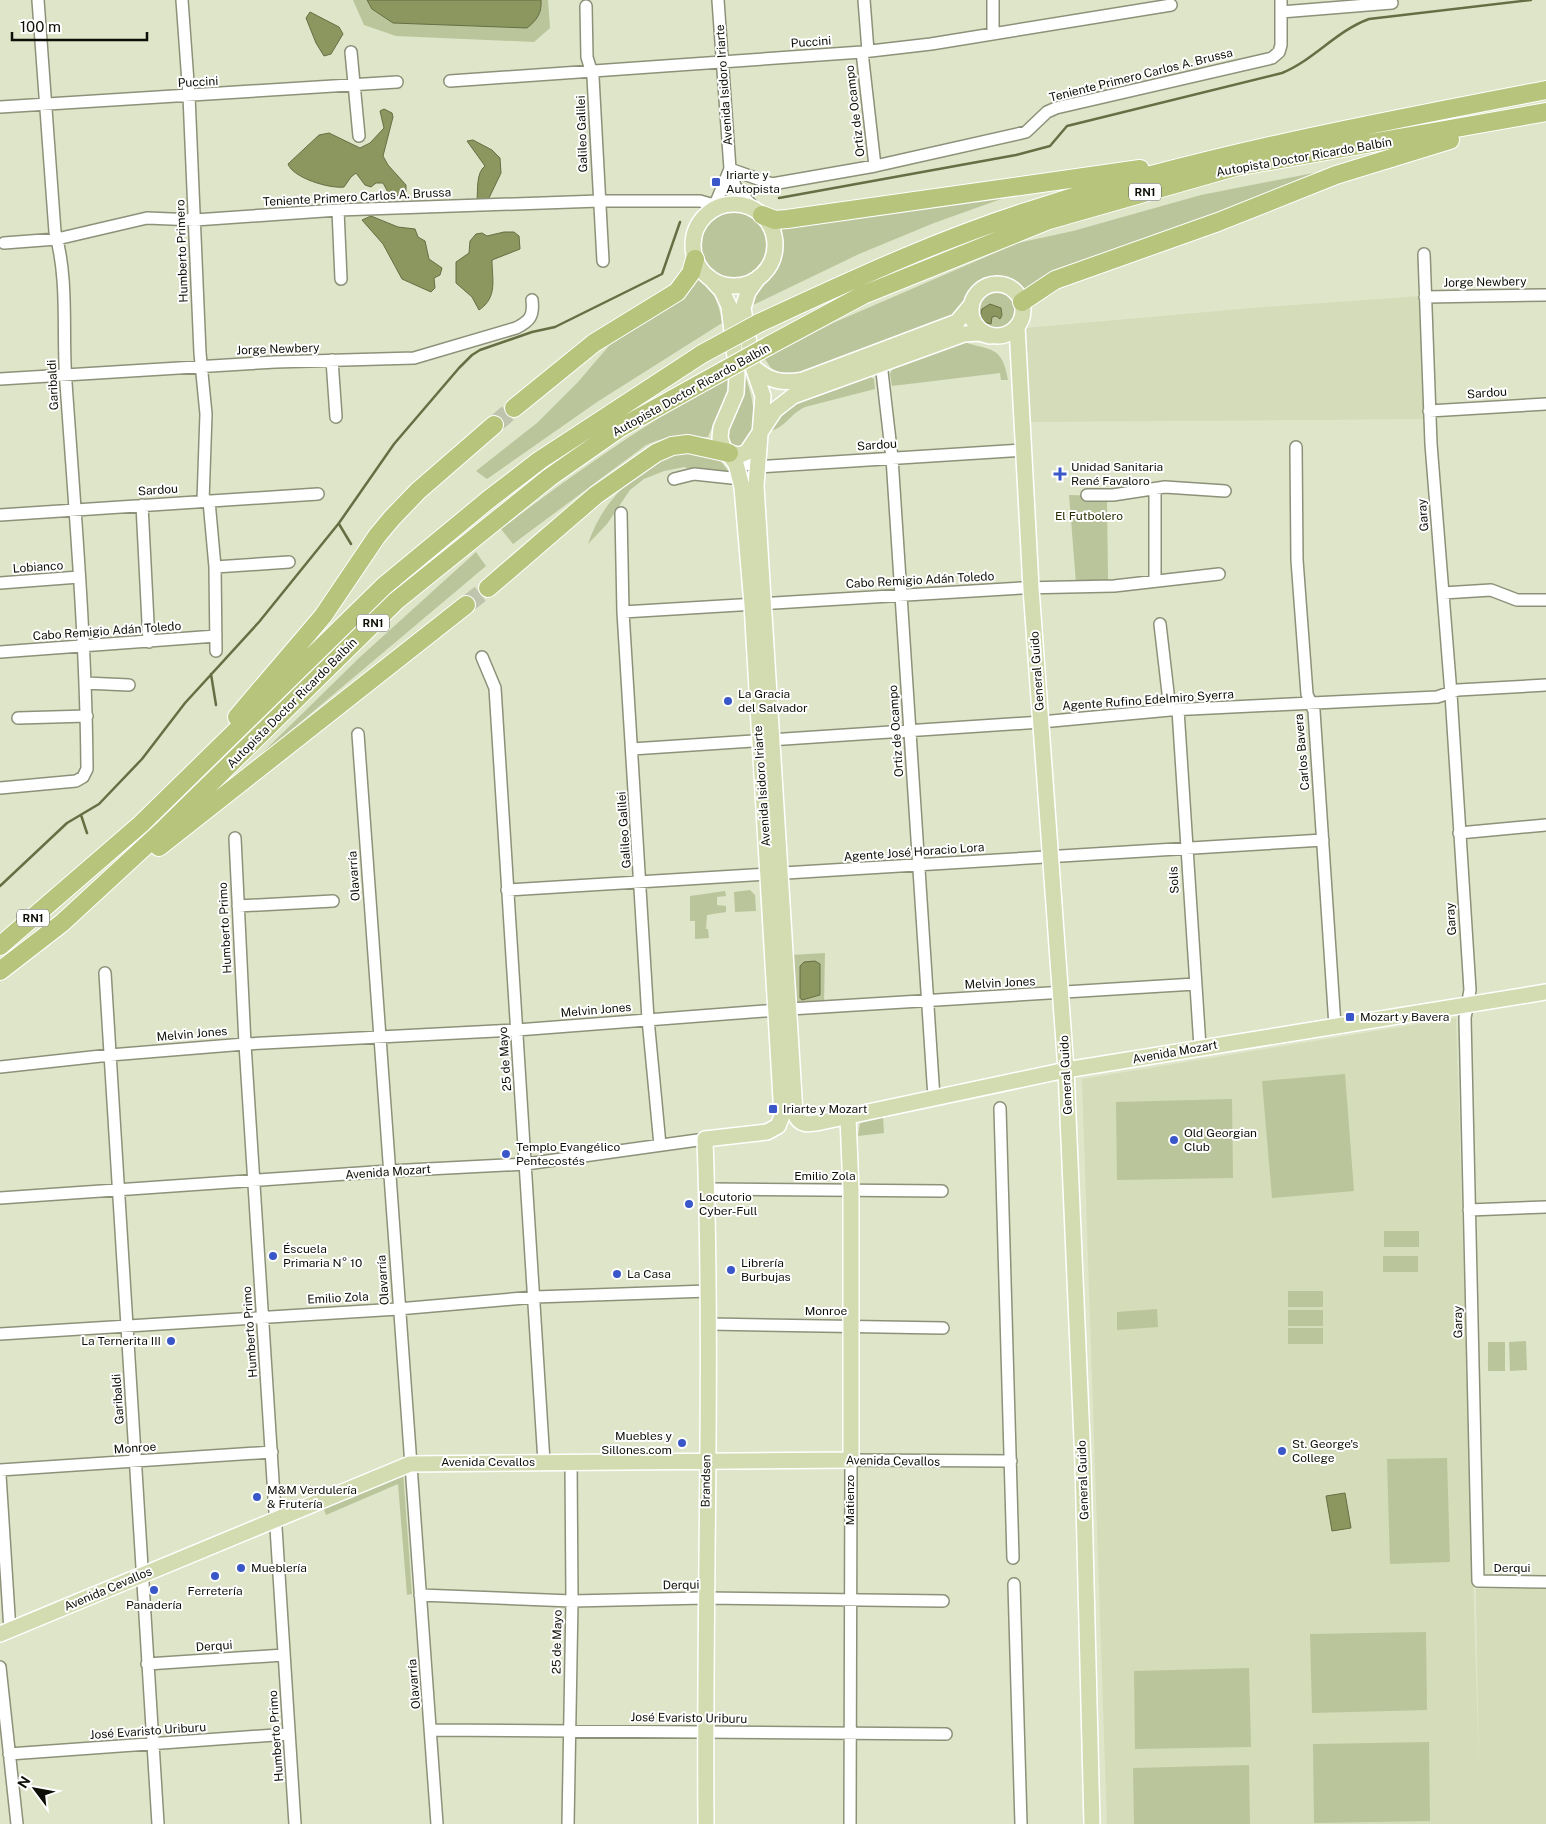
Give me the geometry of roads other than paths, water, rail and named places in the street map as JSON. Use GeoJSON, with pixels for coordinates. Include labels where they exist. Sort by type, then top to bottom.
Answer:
{"type":"FeatureCollection","features":[{"type":"Feature","properties":{"kind":"highway","name":"Autopista Doctor Ricardo Balbín"},"geometry":{"type":"LineString","coordinates":[[0,946],[141,824],[391,580],[540,460],[702,354],[759,323],[943,241],[1038,208],[1194,163],[1317,134],[1546,90]]}},
{"type":"Feature","properties":{"kind":"highway","name":"Autopista Doctor Ricardo Balbín"},"geometry":{"type":"LineString","coordinates":[[0,971],[62,923],[165,828],[396,601],[558,472],[620,428],[863,295],[1049,220],[1235,167],[1544,112]]}},
{"type":"Feature","properties":{"kind":"highway"},"geometry":{"type":"LineString","coordinates":[[1022,302],[1055,280],[1218,222],[1336,175],[1544,112]]}},
{"type":"Feature","properties":{"kind":"highway"},"geometry":{"type":"LineString","coordinates":[[759,213],[776,220],[787,219],[1194,163]]}},
{"type":"Feature","properties":{"kind":"highway"},"geometry":{"type":"LineString","coordinates":[[514,408],[594,343],[677,292],[691,273],[695,259]]}},
{"type":"Feature","properties":{"kind":"highway"},"geometry":{"type":"LineString","coordinates":[[141,824],[264,687],[323,616],[377,536],[392,518],[418,491],[494,425]]}},
{"type":"Feature","properties":{"kind":"highway"},"geometry":{"type":"LineString","coordinates":[[488,588],[596,494],[656,453],[672,446],[688,444],[731,456]]}},
{"type":"Feature","properties":{"kind":"highway"},"geometry":{"type":"LineString","coordinates":[[62,923],[466,605]]}},
{"type":"Feature","properties":{"kind":"main road"},"geometry":{"type":"LineString","coordinates":[[726,204],[741,205],[759,213],[772,230],[775,247],[769,264],[758,278],[746,284],[733,286],[720,284],[709,277],[695,259],[694,234],[699,223],[710,209],[726,204]]}},
{"type":"Feature","properties":{"kind":"main road","name":"Avenida Isidoro Iriarte"},"geometry":{"type":"LineString","coordinates":[[709,277],[726,297],[731,319],[737,385],[733,403],[720,433],[721,443],[731,456],[746,484],[758,604],[783,1010],[795,1113],[798,1121],[806,1124]]}},
{"type":"Feature","properties":{"kind":"main road","name":"Avenida Isidoro Iriarte"},"geometry":{"type":"LineString","coordinates":[[746,484],[756,467],[762,396],[753,367],[743,308],[748,292],[758,278]]}},
{"type":"Feature","properties":{"kind":"main road"},"geometry":{"type":"LineString","coordinates":[[731,456],[747,452],[774,410],[793,396],[964,334],[1005,335],[1017,327],[1023,311],[1022,302],[1012,289],[996,284],[980,290],[972,304],[957,322],[803,380],[792,382],[771,380],[753,367]]}},
{"type":"Feature","properties":{"kind":"main road"},"geometry":{"type":"LineString","coordinates":[[972,304],[971,312],[977,327],[990,336]]}},
{"type":"Feature","properties":{"kind":"main road","name":"General Guido"},"geometry":{"type":"LineString","coordinates":[[1017,327],[1031,588],[1066,1070],[1082,1463],[1092,1824]]}},
{"type":"Feature","properties":{"kind":"main road","name":"Avenida Mozart"},"geometry":{"type":"LineString","coordinates":[[806,1124],[848,1117],[1066,1070],[1467,1003],[1546,992]]}},
{"type":"Feature","properties":{"kind":"main road","name":"Avenida Isidoro Iriarte"},"geometry":{"type":"LineString","coordinates":[[775,1129],[782,1116],[783,1010]]}},
{"type":"Feature","properties":{"kind":"main road","name":"Matienzo"},"geometry":{"type":"LineString","coordinates":[[848,1117],[851,1190],[851,1460]]}},
{"type":"Feature","properties":{"kind":"main road","name":"Avenida Mozart"},"geometry":{"type":"LineString","coordinates":[[705,1138],[775,1129]]}},
{"type":"Feature","properties":{"kind":"main road","name":"Brandsen"},"geometry":{"type":"LineString","coordinates":[[705,1138],[709,1324],[705,1598],[706,1824]]}},
{"type":"Feature","properties":{"kind":"main road","name":"Avenida Cevallos"},"geometry":{"type":"LineString","coordinates":[[5,1633],[410,1464],[544,1462],[706,1463],[851,1460]]}},
{"type":"Feature","properties":{"kind":"street","name":"Garibaldi"},"geometry":{"type":"LineString","coordinates":[[0,788],[76,781],[83,777],[88,769],[84,647],[65,375],[62,260],[57,239],[44,104],[38,0]]}},
{"type":"Feature","properties":{"kind":"street","name":"Humberto Primero"},"geometry":{"type":"LineString","coordinates":[[182,0],[189,96],[200,353],[206,414],[206,501],[215,567],[216,651]]}},
{"type":"Feature","properties":{"kind":"street","name":"Avenida Isidoro Iriarte"},"geometry":{"type":"LineString","coordinates":[[718,0],[730,169],[735,186],[759,213]]}},
{"type":"Feature","properties":{"kind":"street","name":"Ortiz de Ocampo"},"geometry":{"type":"LineString","coordinates":[[864,0],[865,52],[875,166]]}},
{"type":"Feature","properties":{"kind":"street"},"geometry":{"type":"LineString","coordinates":[[993,0],[993,33]]}},
{"type":"Feature","properties":{"kind":"street","name":"Teniente Primero Carlos A. Brussa"},"geometry":{"type":"LineString","coordinates":[[730,169],[772,184],[875,166],[1026,132],[1048,112],[1056,108],[1272,58],[1280,52],[1281,45],[1280,0]]}},
{"type":"Feature","properties":{"kind":"street"},"geometry":{"type":"LineString","coordinates":[[1281,12],[1392,3]]}},
{"type":"Feature","properties":{"kind":"street","name":"Puccini"},"geometry":{"type":"LineString","coordinates":[[450,81],[865,52],[931,44],[1172,5]]}},
{"type":"Feature","properties":{"kind":"street","name":"Galileo Galilei"},"geometry":{"type":"LineString","coordinates":[[586,6],[587,57],[593,77],[603,261]]}},
{"type":"Feature","properties":{"kind":"street"},"geometry":{"type":"LineString","coordinates":[[351,52],[356,85],[359,136]]}},
{"type":"Feature","properties":{"kind":"street","name":"Puccini"},"geometry":{"type":"LineString","coordinates":[[0,107],[397,82]]}},
{"type":"Feature","properties":{"kind":"street","name":"Avenida Isidoro Iriarte"},"geometry":{"type":"LineString","coordinates":[[710,209],[730,169]]}},
{"type":"Feature","properties":{"kind":"street","name":"Teniente Primero Carlos A. Brussa"},"geometry":{"type":"LineString","coordinates":[[4,243],[57,239],[137,219],[195,220],[338,210],[599,201],[700,201],[710,209]]}},
{"type":"Feature","properties":{"kind":"street"},"geometry":{"type":"LineString","coordinates":[[338,210],[342,279]]}},
{"type":"Feature","properties":{"kind":"street","name":"Garay"},"geometry":{"type":"LineString","coordinates":[[1424,254],[1429,411],[1451,694],[1470,990],[1465,1018],[1478,1582]]}},
{"type":"Feature","properties":{"kind":"street","name":"Jorge Newbery"},"geometry":{"type":"LineString","coordinates":[[1425,297],[1546,295]]}},
{"type":"Feature","properties":{"kind":"street","name":"Jorge Newbery"},"geometry":{"type":"LineString","coordinates":[[0,379],[202,366],[414,358],[466,341],[494,335],[527,322],[534,312],[532,300]]}},
{"type":"Feature","properties":{"kind":"street"},"geometry":{"type":"LineString","coordinates":[[332,360],[336,417]]}},
{"type":"Feature","properties":{"kind":"street","name":"Ortiz de Ocampo"},"geometry":{"type":"LineString","coordinates":[[882,363],[892,458],[934,1098]]}},
{"type":"Feature","properties":{"kind":"street","name":"Sardou"},"geometry":{"type":"LineString","coordinates":[[1429,411],[1546,404]]}},
{"type":"Feature","properties":{"kind":"street","name":"Carlos Bavera"},"geometry":{"type":"LineString","coordinates":[[1296,447],[1297,560],[1307,694],[1314,711],[1335,1026]]}},
{"type":"Feature","properties":{"kind":"street","name":"Sardou"},"geometry":{"type":"LineString","coordinates":[[731,456],[756,467],[1024,450]]}},
{"type":"Feature","properties":{"kind":"street"},"geometry":{"type":"LineString","coordinates":[[674,479],[694,474],[746,484]]}},
{"type":"Feature","properties":{"kind":"street"},"geometry":{"type":"LineString","coordinates":[[1087,495],[1113,495],[1175,487],[1224,491]]}},
{"type":"Feature","properties":{"kind":"street"},"geometry":{"type":"LineString","coordinates":[[1155,489],[1155,580]]}},
{"type":"Feature","properties":{"kind":"street","name":"Sardou"},"geometry":{"type":"LineString","coordinates":[[0,515],[318,494]]}},
{"type":"Feature","properties":{"kind":"street"},"geometry":{"type":"LineString","coordinates":[[142,505],[149,642]]}},
{"type":"Feature","properties":{"kind":"street","name":"Galileo Galilei"},"geometry":{"type":"LineString","coordinates":[[621,513],[623,612],[648,1019],[660,1145]]}},
{"type":"Feature","properties":{"kind":"street"},"geometry":{"type":"LineString","coordinates":[[215,567],[289,562]]}},
{"type":"Feature","properties":{"kind":"street","name":"Cabo Remigio Adán Toledo"},"geometry":{"type":"LineString","coordinates":[[623,612],[1031,588],[1114,586],[1219,574]]}},
{"type":"Feature","properties":{"kind":"street","name":"Lobianco"},"geometry":{"type":"LineString","coordinates":[[0,583],[79,577]]}},
{"type":"Feature","properties":{"kind":"street"},"geometry":{"type":"LineString","coordinates":[[1443,593],[1491,590],[1517,600],[1546,600]]}},
{"type":"Feature","properties":{"kind":"street","name":"Solís"},"geometry":{"type":"LineString","coordinates":[[1160,624],[1174,710],[1200,1047]]}},
{"type":"Feature","properties":{"kind":"street","name":"Cabo Remigio Adán Toledo"},"geometry":{"type":"LineString","coordinates":[[0,652],[216,636]]}},
{"type":"Feature","properties":{"kind":"street","name":"25 de Mayo"},"geometry":{"type":"LineString","coordinates":[[482,658],[495,688],[544,1462]]}},
{"type":"Feature","properties":{"kind":"street"},"geometry":{"type":"LineString","coordinates":[[85,683],[129,685]]}},
{"type":"Feature","properties":{"kind":"street","name":"Agente Rufino Edelmiro Syerra"},"geometry":{"type":"LineString","coordinates":[[632,749],[1041,722],[1174,710],[1437,697],[1451,694],[1458,690],[1546,684]]}},
{"type":"Feature","properties":{"kind":"street"},"geometry":{"type":"LineString","coordinates":[[18,718],[87,716]]}},
{"type":"Feature","properties":{"kind":"street","name":"Olavarría"},"geometry":{"type":"LineString","coordinates":[[358,734],[398,1309],[437,1824]]}},
{"type":"Feature","properties":{"kind":"street"},"geometry":{"type":"LineString","coordinates":[[1459,832],[1546,825]]}},
{"type":"Feature","properties":{"kind":"street","name":"Humberto Primo"},"geometry":{"type":"LineString","coordinates":[[235,838],[245,1044],[295,1824]]}},
{"type":"Feature","properties":{"kind":"street","name":"Agente José Horacio Lora"},"geometry":{"type":"LineString","coordinates":[[507,890],[1323,840]]}},
{"type":"Feature","properties":{"kind":"street"},"geometry":{"type":"LineString","coordinates":[[238,906],[333,901]]}},
{"type":"Feature","properties":{"kind":"street","name":"Garibaldi"},"geometry":{"type":"LineString","coordinates":[[105,973],[158,1824]]}},
{"type":"Feature","properties":{"kind":"street","name":"Melvin Jones"},"geometry":{"type":"LineString","coordinates":[[0,1067],[110,1055],[245,1044],[516,1030],[927,1000],[1194,984]]}},
{"type":"Feature","properties":{"kind":"street"},"geometry":{"type":"LineString","coordinates":[[1000,1108],[1013,1558]]}},
{"type":"Feature","properties":{"kind":"street","name":"Avenida Mozart"},"geometry":{"type":"LineString","coordinates":[[0,1198],[254,1182],[389,1171],[526,1164],[705,1138]]}},
{"type":"Feature","properties":{"kind":"street","name":"Emilio Zola"},"geometry":{"type":"LineString","coordinates":[[707,1189],[942,1191]]}},
{"type":"Feature","properties":{"kind":"street"},"geometry":{"type":"LineString","coordinates":[[1469,1210],[1546,1207]]}},
{"type":"Feature","properties":{"kind":"street","name":"Emilio Zola"},"geometry":{"type":"LineString","coordinates":[[0,1334],[398,1309],[535,1297],[708,1291]]}},
{"type":"Feature","properties":{"kind":"street","name":"Monroe"},"geometry":{"type":"LineString","coordinates":[[709,1324],[943,1328]]}},
{"type":"Feature","properties":{"kind":"street","name":"Monroe"},"geometry":{"type":"LineString","coordinates":[[0,1470],[272,1452]]}},
{"type":"Feature","properties":{"kind":"street","name":"Avenida Cevallos"},"geometry":{"type":"LineString","coordinates":[[851,1460],[1011,1462]]}},
{"type":"Feature","properties":{"kind":"street","name":"Matienzo"},"geometry":{"type":"LineString","coordinates":[[850,1824],[851,1460]]}},
{"type":"Feature","properties":{"kind":"street","name":"25 de Mayo"},"geometry":{"type":"LineString","coordinates":[[568,1824],[572,1601],[571,1462]]}},
{"type":"Feature","properties":{"kind":"street"},"geometry":{"type":"LineString","coordinates":[[0,1474],[5,1633]]}},
{"type":"Feature","properties":{"kind":"street","name":"Derqui"},"geometry":{"type":"LineString","coordinates":[[1478,1582],[1546,1582]]}},
{"type":"Feature","properties":{"kind":"street"},"geometry":{"type":"LineString","coordinates":[[1014,1584],[1022,1824]]}},
{"type":"Feature","properties":{"kind":"street","name":"Derqui"},"geometry":{"type":"LineString","coordinates":[[420,1595],[572,1601],[705,1598],[943,1601]]}},
{"type":"Feature","properties":{"kind":"street","name":"Derqui"},"geometry":{"type":"LineString","coordinates":[[147,1664],[284,1655]]}},
{"type":"Feature","properties":{"kind":"street"},"geometry":{"type":"LineString","coordinates":[[0,1666],[17,1824]]}},
{"type":"Feature","properties":{"kind":"street","name":"José Evaristo Uriburu"},"geometry":{"type":"LineString","coordinates":[[431,1730],[946,1734]]}},
{"type":"Feature","properties":{"kind":"street","name":"José Evaristo Uriburu"},"geometry":{"type":"LineString","coordinates":[[9,1754],[289,1734]]}},
{"type":"Feature","properties":{"kind":"waterway"},"geometry":{"type":"LineString","coordinates":[[779,198],[1016,155],[1050,146],[1067,126],[1282,73],[1304,61],[1357,24],[1369,19],[1531,0]]}},
{"type":"Feature","properties":{"kind":"waterway"},"geometry":{"type":"LineString","coordinates":[[0,886],[67,823],[99,804],[142,759],[185,703],[259,622],[339,523],[394,444],[472,355],[480,350],[532,332],[555,327],[662,274],[680,222]]}},
{"type":"Feature","properties":{"kind":"waterway"},"geometry":{"type":"LineString","coordinates":[[339,524],[351,544]]}},
{"type":"Feature","properties":{"kind":"waterway"},"geometry":{"type":"LineString","coordinates":[[211,674],[216,705]]}},
{"type":"Feature","properties":{"kind":"waterway"},"geometry":{"type":"LineString","coordinates":[[81,815],[87,833]]}},
{"type":"Feature","properties":{"kind":"tunnel"},"geometry":{"type":"LineString","coordinates":[[494,425],[514,408]]}},
{"type":"Feature","properties":{"kind":"tunnel"},"geometry":{"type":"LineString","coordinates":[[466,605],[488,588]]}},
{"type":"Feature","properties":{"kind":"place","name":"Iriarte y Autopista"},"geometry":{"type":"Point","coordinates":[716,182]}},
{"type":"Feature","properties":{"kind":"place","name":"Unidad Sanitaria René Favaloro"},"geometry":{"type":"Point","coordinates":[1060,474]}},
{"type":"Feature","properties":{"kind":"place","name":"La Gracia del Salvador"},"geometry":{"type":"Point","coordinates":[728,701]}},
{"type":"Feature","properties":{"kind":"place","name":"Mozart y Bavera"},"geometry":{"type":"Point","coordinates":[1350,1017]}},
{"type":"Feature","properties":{"kind":"place","name":"Iriarte y Mozart"},"geometry":{"type":"Point","coordinates":[773,1109]}},
{"type":"Feature","properties":{"kind":"place","name":"Old Georgian Club"},"geometry":{"type":"Point","coordinates":[1174,1140]}},
{"type":"Feature","properties":{"kind":"place","name":"Templo Evangélico Pentecostés"},"geometry":{"type":"Point","coordinates":[506,1154]}},
{"type":"Feature","properties":{"kind":"place","name":"Locutorio Cyber-Full"},"geometry":{"type":"Point","coordinates":[689,1204]}},
{"type":"Feature","properties":{"kind":"place","name":"Éscuela Primaria N° 10"},"geometry":{"type":"Point","coordinates":[273,1256]}},
{"type":"Feature","properties":{"kind":"place","name":"Librería Burbujas"},"geometry":{"type":"Point","coordinates":[731,1270]}},
{"type":"Feature","properties":{"kind":"place","name":"La Casa"},"geometry":{"type":"Point","coordinates":[617,1274]}},
{"type":"Feature","properties":{"kind":"place","name":"La Ternerita III"},"geometry":{"type":"Point","coordinates":[171,1341]}},
{"type":"Feature","properties":{"kind":"place","name":"Muebles y Sillones.com"},"geometry":{"type":"Point","coordinates":[682,1443]}},
{"type":"Feature","properties":{"kind":"place","name":"St. George's College"},"geometry":{"type":"Point","coordinates":[1282,1451]}},
{"type":"Feature","properties":{"kind":"place","name":"M&M Verdulería & Frutería"},"geometry":{"type":"Point","coordinates":[257,1497]}},
{"type":"Feature","properties":{"kind":"place","name":"Mueblería"},"geometry":{"type":"Point","coordinates":[241,1568]}},
{"type":"Feature","properties":{"kind":"place","name":"Ferretería"},"geometry":{"type":"Point","coordinates":[215,1576]}},
{"type":"Feature","properties":{"kind":"place","name":"Panadería"},"geometry":{"type":"Point","coordinates":[154,1590]}},
{"type":"Feature","properties":{"kind":"park label","name":"El Futbolero"},"geometry":{"type":"Point","coordinates":[1089,516]}}]}
